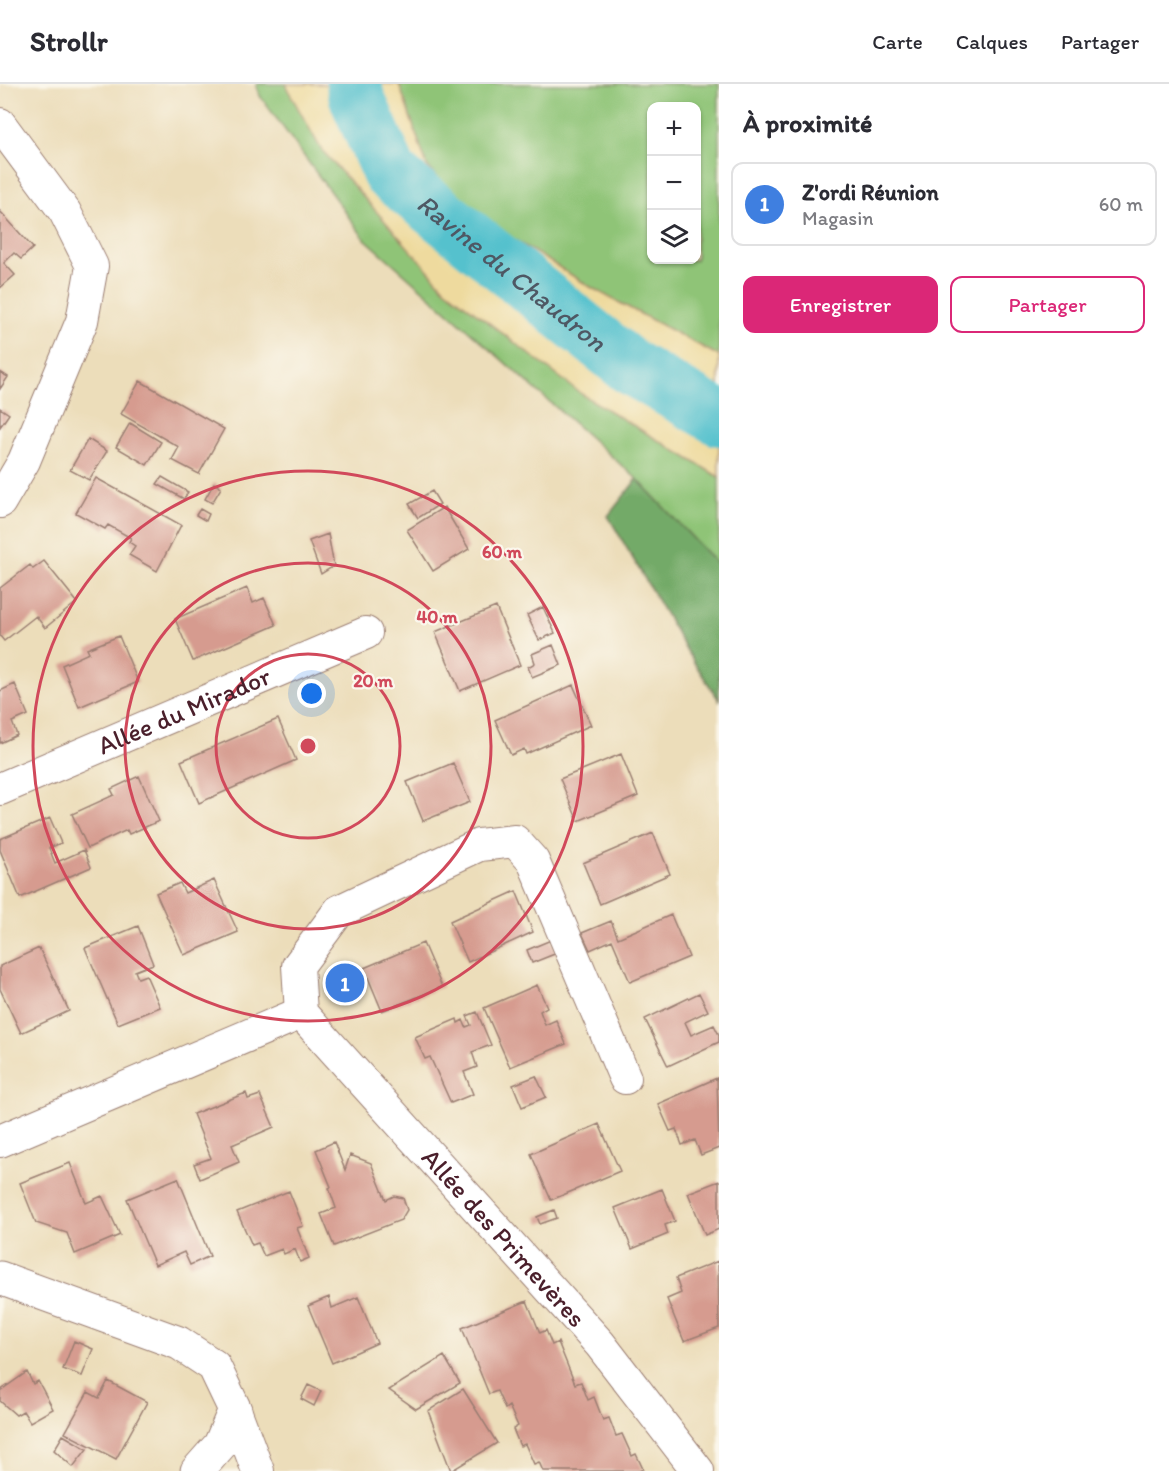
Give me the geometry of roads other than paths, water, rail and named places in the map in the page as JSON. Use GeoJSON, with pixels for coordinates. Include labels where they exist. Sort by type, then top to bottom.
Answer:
{"type":"FeatureCollection","features":[{"type":"Feature","properties":{"kind":"main road"},"geometry":{"type":"LineString","coordinates":[[0,1278],[178,1343],[214,1366],[235,1410],[220,1445],[197,1471]]}},
{"type":"Feature","properties":{"kind":"street"},"geometry":{"type":"LineString","coordinates":[[0,124],[65,212],[92,266],[82,321],[24,461],[0,502]]}},
{"type":"Feature","properties":{"kind":"street","name":"Allée du Mirador"},"geometry":{"type":"LineString","coordinates":[[0,789],[366,633]]}},
{"type":"Feature","properties":{"kind":"street"},"geometry":{"type":"LineString","coordinates":[[0,1141],[301,1013],[298,966],[339,911],[479,845],[515,842],[533,861],[625,1078]]}},
{"type":"Feature","properties":{"kind":"street","name":"Allée des Primevères"},"geometry":{"type":"LineString","coordinates":[[301,1013],[600,1344],[698,1471]]}},
{"type":"Feature","properties":{"kind":"street"},"geometry":{"type":"LineString","coordinates":[[235,1410],[258,1471]]}},
{"type":"Feature","properties":{"kind":"waterway","name":"Ravine du Chaudron"},"geometry":{"type":"LineString","coordinates":[[354,84],[357,98],[390,174],[629,366],[719,418]]}},
{"type":"Feature","properties":{"kind":"place","name":"Z'ordi Réunion"},"geometry":{"type":"Point","coordinates":[345,983]}}]}
